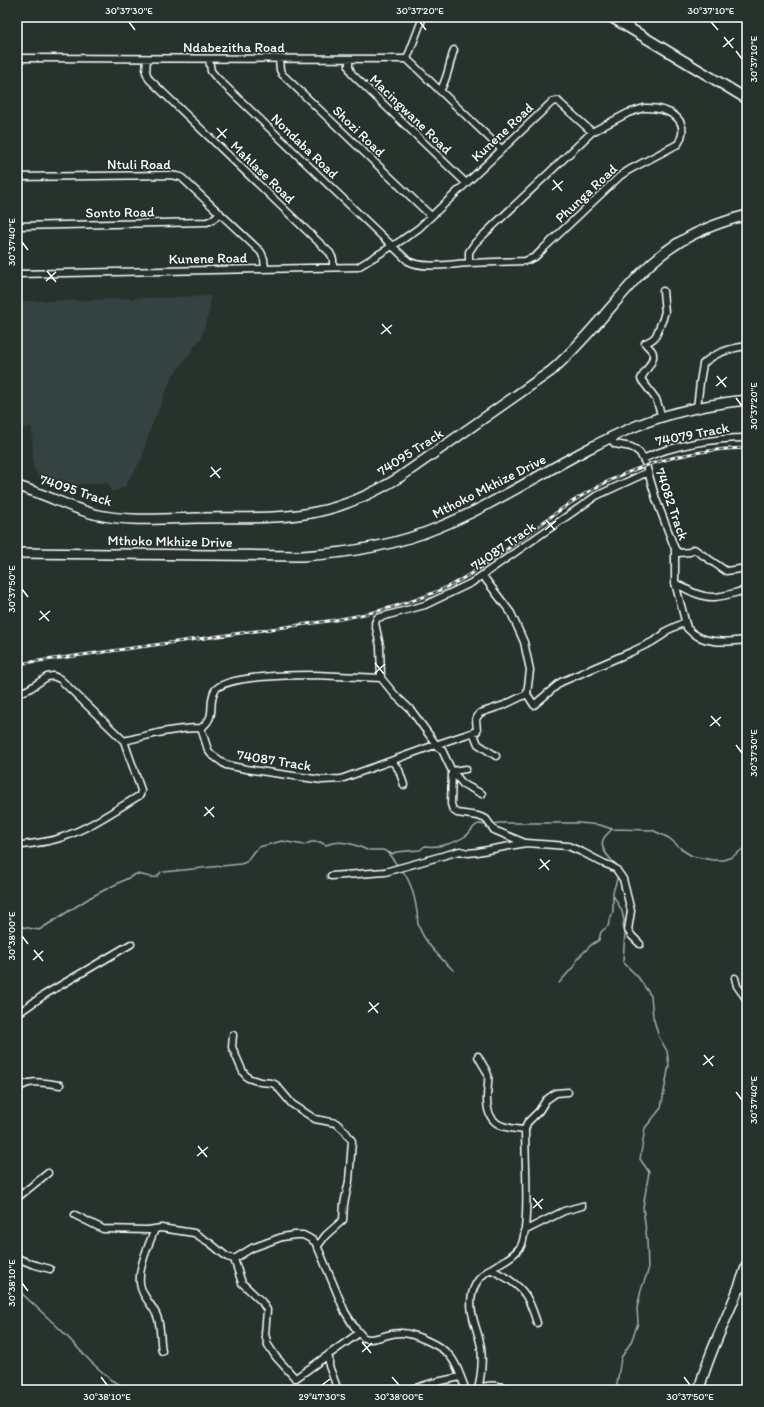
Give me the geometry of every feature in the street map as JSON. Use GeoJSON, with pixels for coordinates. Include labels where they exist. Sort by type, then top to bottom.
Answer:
{"type":"FeatureCollection","features":[{"type":"Feature","properties":{"kind":"street"},"geometry":{"type":"LineString","coordinates":[[423,17],[407,59],[501,149]]}},
{"type":"Feature","properties":{"kind":"street"},"geometry":{"type":"LineString","coordinates":[[611,17],[747,99]]}},
{"type":"Feature","properties":{"kind":"street"},"geometry":{"type":"LineString","coordinates":[[440,91],[447,79],[454,50]]}},
{"type":"Feature","properties":{"kind":"street","name":"Ndabezitha Road"},"geometry":{"type":"LineString","coordinates":[[17,58],[407,59]]}},
{"type":"Feature","properties":{"kind":"street","name":"Mahlase Road"},"geometry":{"type":"LineString","coordinates":[[147,59],[146,72],[149,79],[330,252],[333,259],[333,267]]}},
{"type":"Feature","properties":{"kind":"street","name":"Nondaba Road"},"geometry":{"type":"LineString","coordinates":[[209,59],[211,71],[216,77],[393,246]]}},
{"type":"Feature","properties":{"kind":"street","name":"Shozi Road"},"geometry":{"type":"LineString","coordinates":[[279,59],[282,74],[431,216]]}},
{"type":"Feature","properties":{"kind":"street","name":"Macingwane Road"},"geometry":{"type":"LineString","coordinates":[[348,59],[350,71],[356,78],[466,183]]}},
{"type":"Feature","properties":{"kind":"street","name":"Kunene Road"},"geometry":{"type":"LineString","coordinates":[[17,274],[358,267],[412,233],[546,107],[556,101],[592,132]]}},
{"type":"Feature","properties":{"kind":"street","name":"Phunga Road"},"geometry":{"type":"LineString","coordinates":[[644,108],[665,110],[678,119],[682,125],[683,131],[682,137],[678,144],[620,176],[535,257],[525,261],[468,263],[469,252],[475,243],[592,132],[628,113],[644,108]]}},
{"type":"Feature","properties":{"kind":"street","name":"Ntuli Road"},"geometry":{"type":"LineString","coordinates":[[17,177],[175,175],[184,179],[260,252],[264,259],[265,269]]}},
{"type":"Feature","properties":{"kind":"street","name":"Sonto Road"},"geometry":{"type":"LineString","coordinates":[[17,226],[207,222],[212,220],[220,213]]}},
{"type":"Feature","properties":{"kind":"street","name":"74095 Track"},"geometry":{"type":"LineString","coordinates":[[17,486],[93,514],[147,519],[267,517],[294,515],[316,512],[352,501],[377,490],[400,477],[551,371],[570,354],[644,270],[671,247],[694,233],[721,222],[747,215]]}},
{"type":"Feature","properties":{"kind":"street"},"geometry":{"type":"LineString","coordinates":[[393,246],[413,264],[468,263]]}},
{"type":"Feature","properties":{"kind":"street"},"geometry":{"type":"LineString","coordinates":[[662,291],[666,312],[663,315],[663,320],[659,327],[658,335],[652,341],[645,343],[652,352],[653,356],[651,363],[641,379],[656,399],[662,417]]}},
{"type":"Feature","properties":{"kind":"street"},"geometry":{"type":"LineString","coordinates":[[697,408],[704,364],[728,349],[747,346]]}},
{"type":"Feature","properties":{"kind":"street","name":"Mthoko Mkhize Drive"},"geometry":{"type":"LineString","coordinates":[[17,552],[302,556],[364,549],[403,540],[436,529],[462,518],[610,438],[636,426],[662,417],[697,408],[747,400]]}},
{"type":"Feature","properties":{"kind":"street","name":"74082 Track"},"geometry":{"type":"LineString","coordinates":[[610,438],[615,444],[635,449],[640,453],[648,472],[675,549],[676,584],[685,622],[690,633],[700,638],[716,642],[747,640]]}},
{"type":"Feature","properties":{"kind":"street","name":"74079 Track"},"geometry":{"type":"LineString","coordinates":[[642,459],[652,454],[675,448],[732,438],[747,438]]}},
{"type":"Feature","properties":{"kind":"street","name":"74087 Track"},"geometry":{"type":"LineString","coordinates":[[381,678],[380,646],[375,623],[376,618],[425,605],[471,583],[596,496],[648,472]]}},
{"type":"Feature","properties":{"kind":"street"},"geometry":{"type":"LineString","coordinates":[[675,549],[679,553],[690,552],[694,549],[726,571],[747,568]]}},
{"type":"Feature","properties":{"kind":"street"},"geometry":{"type":"LineString","coordinates":[[483,576],[511,613],[524,642],[530,670],[527,694],[534,705],[561,682],[631,652],[663,635],[666,631],[685,622]]}},
{"type":"Feature","properties":{"kind":"street"},"geometry":{"type":"LineString","coordinates":[[676,584],[693,592],[715,597],[747,590]]}},
{"type":"Feature","properties":{"kind":"street"},"geometry":{"type":"LineString","coordinates":[[124,741],[170,731],[201,728],[211,717],[214,692],[216,688],[222,684],[273,676],[315,675],[381,678],[395,696],[411,710],[435,745],[442,750],[452,771],[463,784],[482,794]]}},
{"type":"Feature","properties":{"kind":"street"},"geometry":{"type":"LineString","coordinates":[[17,694],[29,689],[47,677],[56,676],[60,679],[124,741],[141,790],[140,795],[94,824],[72,834],[58,839],[17,846]]}},
{"type":"Feature","properties":{"kind":"street"},"geometry":{"type":"LineString","coordinates":[[496,756],[478,744],[473,732],[477,731],[476,719],[480,712],[504,705],[527,694]]}},
{"type":"Feature","properties":{"kind":"street","name":"74087 Track"},"geometry":{"type":"LineString","coordinates":[[201,728],[205,744],[211,754],[226,765],[322,780],[341,778],[473,732]]}},
{"type":"Feature","properties":{"kind":"street"},"geometry":{"type":"LineString","coordinates":[[392,761],[399,770],[404,786]]}},
{"type":"Feature","properties":{"kind":"street"},"geometry":{"type":"LineString","coordinates":[[452,771],[466,769]]}},
{"type":"Feature","properties":{"kind":"street"},"geometry":{"type":"LineString","coordinates":[[452,771],[451,804],[453,810],[457,814],[478,816],[486,819],[494,830],[526,843]]}},
{"type":"Feature","properties":{"kind":"street"},"geometry":{"type":"LineString","coordinates":[[331,876],[385,872],[460,851],[468,853],[477,852],[526,843],[568,846],[616,869],[623,879],[631,911],[628,930],[640,944]]}},
{"type":"Feature","properties":{"kind":"street"},"geometry":{"type":"LineString","coordinates":[[17,1014],[44,995],[131,944]]}},
{"type":"Feature","properties":{"kind":"street"},"geometry":{"type":"LineString","coordinates":[[735,978],[737,986],[747,1000]]}},
{"type":"Feature","properties":{"kind":"street"},"geometry":{"type":"LineString","coordinates":[[233,1035],[231,1039],[232,1047],[243,1072],[248,1078],[276,1085],[292,1104],[314,1119],[336,1123],[345,1131],[352,1141],[349,1181],[344,1204],[343,1220],[326,1235],[317,1246]]}},
{"type":"Feature","properties":{"kind":"street"},"geometry":{"type":"LineString","coordinates":[[478,1056],[486,1068],[488,1077],[487,1101],[491,1117],[497,1124],[505,1128],[525,1130]]}},
{"type":"Feature","properties":{"kind":"street"},"geometry":{"type":"LineString","coordinates":[[17,1089],[24,1084],[31,1082],[60,1085]]}},
{"type":"Feature","properties":{"kind":"street"},"geometry":{"type":"LineString","coordinates":[[478,1389],[482,1365],[481,1348],[471,1312],[472,1293],[476,1284],[490,1268],[515,1252],[520,1246],[524,1231],[526,1191],[525,1130],[527,1123],[538,1112],[546,1100],[556,1093],[568,1092]]}},
{"type":"Feature","properties":{"kind":"street"},"geometry":{"type":"LineString","coordinates":[[17,1198],[48,1173]]}},
{"type":"Feature","properties":{"kind":"street"},"geometry":{"type":"LineString","coordinates":[[524,1231],[569,1209],[582,1206]]}},
{"type":"Feature","properties":{"kind":"street"},"geometry":{"type":"LineString","coordinates":[[75,1215],[103,1229],[161,1228],[194,1233],[210,1243],[227,1257],[234,1259],[252,1248],[265,1243],[295,1235],[303,1235],[309,1238],[317,1246],[345,1312],[364,1338],[369,1339],[398,1333],[407,1333],[417,1337],[445,1352],[451,1357],[466,1390]]}},
{"type":"Feature","properties":{"kind":"street"},"geometry":{"type":"LineString","coordinates":[[154,1229],[143,1264],[140,1284],[142,1292],[155,1312],[158,1320],[162,1350]]}},
{"type":"Feature","properties":{"kind":"street"},"geometry":{"type":"LineString","coordinates":[[17,1258],[50,1269]]}},
{"type":"Feature","properties":{"kind":"street"},"geometry":{"type":"LineString","coordinates":[[234,1259],[242,1283],[262,1302],[267,1310],[265,1336],[268,1345],[296,1378],[359,1333]]}},
{"type":"Feature","properties":{"kind":"street"},"geometry":{"type":"LineString","coordinates":[[699,1390],[713,1350],[738,1291],[747,1264]]}},
{"type":"Feature","properties":{"kind":"street"},"geometry":{"type":"LineString","coordinates":[[490,1268],[521,1290],[525,1295],[537,1323]]}},
{"type":"Feature","properties":{"kind":"street"},"geometry":{"type":"LineString","coordinates":[[738,1291],[747,1286]]}},
{"type":"Feature","properties":{"kind":"street"},"geometry":{"type":"LineString","coordinates":[[329,1354],[329,1366],[338,1390]]}},
{"type":"Feature","properties":{"kind":"street"},"geometry":{"type":"LineString","coordinates":[[409,1390],[460,1377]]}},
{"type":"Feature","properties":{"kind":"street"},"geometry":{"type":"LineString","coordinates":[[478,1389],[488,1385],[493,1385],[502,1386],[513,1390]]}},
{"type":"Feature","properties":{"kind":"shaded area"},"geometry":{"type":"Polygon","coordinates":[[[210,296],[210,308],[201,338],[172,377],[151,427],[141,460],[125,486],[112,492],[108,483],[78,484],[64,487],[38,476],[33,466],[32,427],[21,428],[21,467],[17,472],[17,301],[210,296]]]}},
{"type":"Feature","properties":{"kind":"waterway"},"geometry":{"type":"LineString","coordinates":[[493,824],[579,823],[600,825],[612,829],[652,830],[669,838],[692,856],[712,860],[723,860],[732,857],[747,846]]}},
{"type":"Feature","properties":{"kind":"waterway"},"geometry":{"type":"LineString","coordinates":[[369,850],[383,850],[392,854],[396,852],[420,850],[425,846],[442,846],[463,838],[479,824],[488,825]]}},
{"type":"Feature","properties":{"kind":"waterway"},"geometry":{"type":"LineString","coordinates":[[612,829],[604,837],[602,844],[610,859],[619,867],[619,870]]}},
{"type":"Feature","properties":{"kind":"waterway"},"geometry":{"type":"LineString","coordinates":[[164,872],[241,864],[246,862],[259,847],[282,841],[304,845],[311,842],[320,842],[326,845],[342,842],[367,850]]}},
{"type":"Feature","properties":{"kind":"waterway"},"geometry":{"type":"LineString","coordinates":[[388,853],[398,866]]}},
{"type":"Feature","properties":{"kind":"waterway"},"geometry":{"type":"LineString","coordinates":[[401,869],[412,889],[418,924],[424,937],[454,971]]}},
{"type":"Feature","properties":{"kind":"waterway"},"geometry":{"type":"LineString","coordinates":[[17,926],[39,930],[91,897],[136,874],[157,877],[161,872]]}},
{"type":"Feature","properties":{"kind":"waterway"},"geometry":{"type":"LineString","coordinates":[[559,983],[575,965],[577,959],[591,945],[599,940],[601,932],[608,926],[613,911],[613,892],[618,876]]}},
{"type":"Feature","properties":{"kind":"waterway"},"geometry":{"type":"LineString","coordinates":[[613,895],[622,911],[624,921],[623,925],[625,932],[623,962],[638,977],[651,996],[653,1017],[659,1037],[667,1051],[669,1065],[661,1108],[645,1128],[640,1159],[649,1172],[643,1207],[647,1240],[648,1271],[641,1290],[637,1308],[638,1323],[631,1342],[621,1358],[616,1390]]}},
{"type":"Feature","properties":{"kind":"waterway"},"geometry":{"type":"LineString","coordinates":[[17,1289],[111,1380],[131,1390]]}},
{"type":"Feature","properties":{"kind":"railway"},"geometry":{"type":"LineString","coordinates":[[17,664],[335,620],[394,607],[423,597],[466,577],[563,508],[605,483],[650,464],[674,457],[722,449],[747,448]]}}]}
